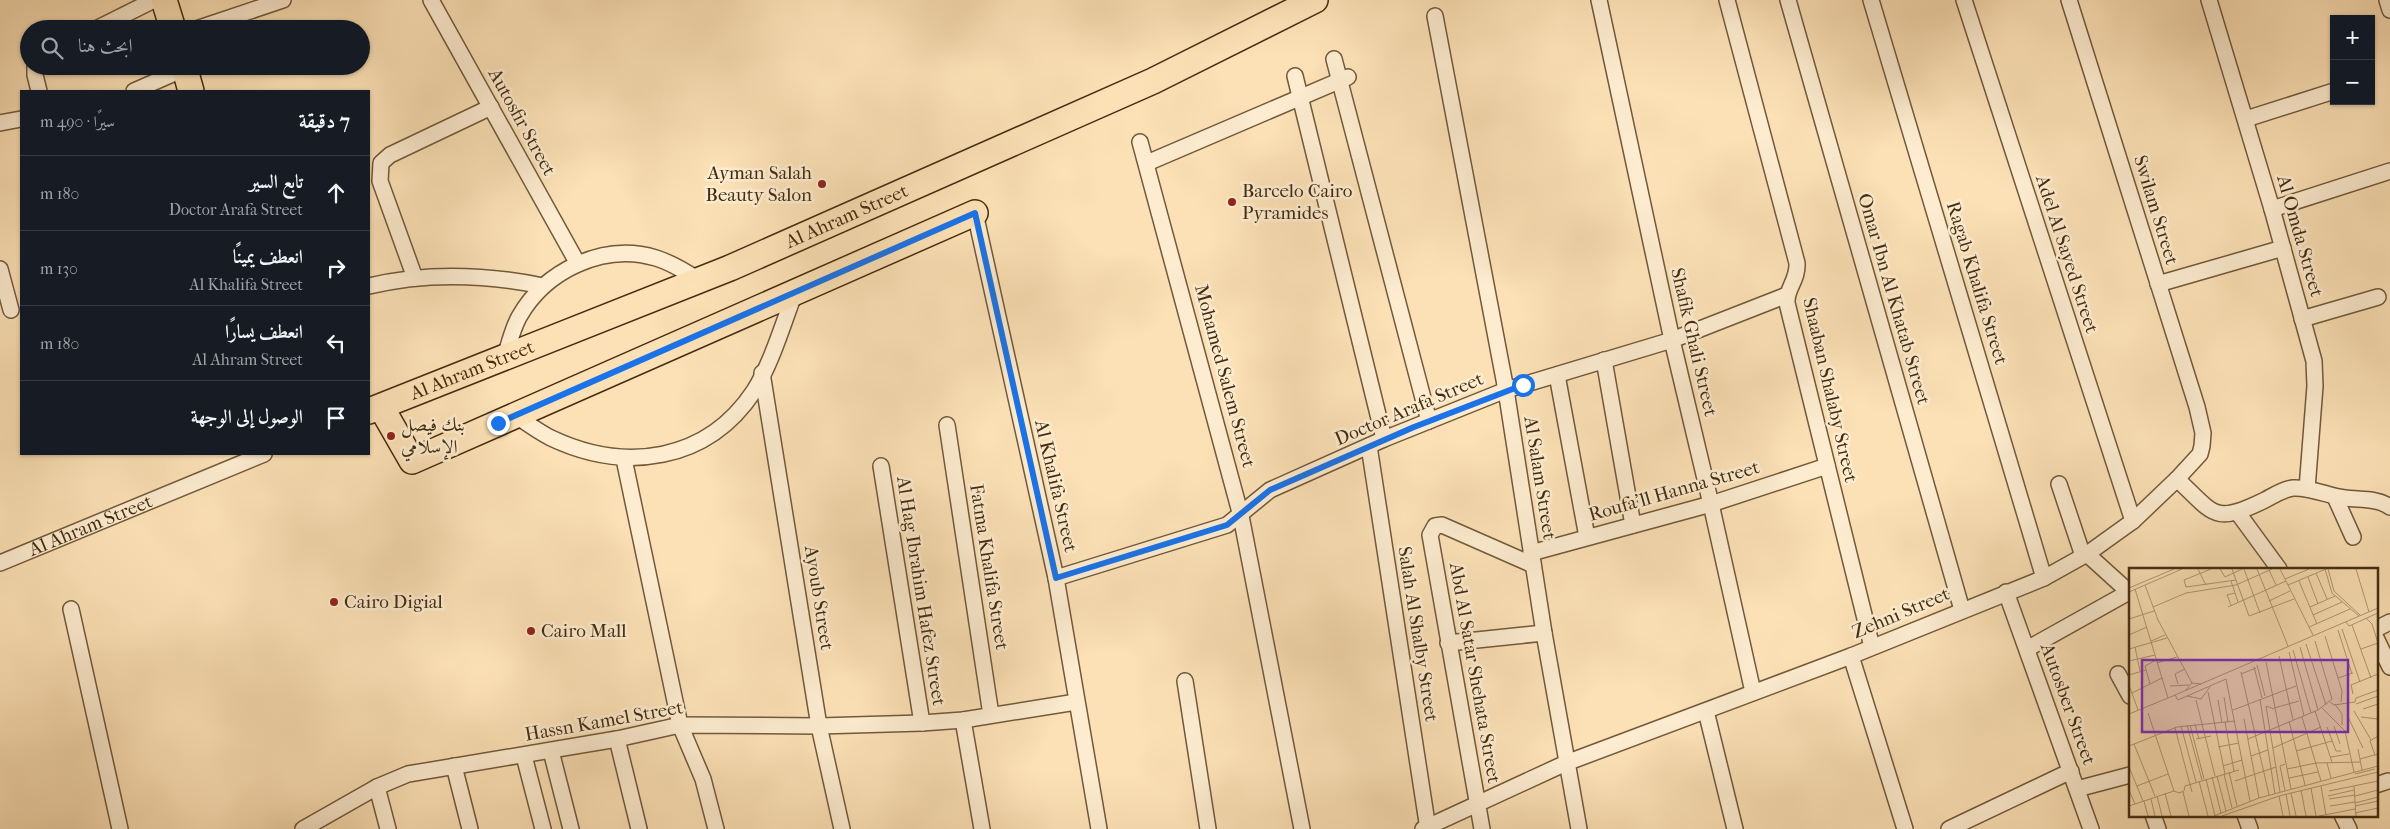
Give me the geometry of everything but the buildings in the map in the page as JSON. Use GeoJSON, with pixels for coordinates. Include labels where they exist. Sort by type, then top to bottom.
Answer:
{"type":"FeatureCollection","features":[{"type":"Feature","properties":{"kind":"main road"},"geometry":{"type":"LineString","coordinates":[[164,0],[170,20]]}},
{"type":"Feature","properties":{"kind":"main road","name":"Al Ahram Street"},"geometry":{"type":"LineString","coordinates":[[375,409],[700,280],[1153,81],[1315,0]]}},
{"type":"Feature","properties":{"kind":"main road"},"geometry":{"type":"LineString","coordinates":[[375,409],[412,461],[975,213]]}},
{"type":"Feature","properties":{"kind":"street"},"geometry":{"type":"LineString","coordinates":[[114,20],[154,0]]}},
{"type":"Feature","properties":{"kind":"street"},"geometry":{"type":"LineString","coordinates":[[223,20],[283,0]]}},
{"type":"Feature","properties":{"kind":"street","name":"Autosfir Street"},"geometry":{"type":"LineString","coordinates":[[431,0],[578,264]]}},
{"type":"Feature","properties":{"kind":"street","name":"Shafik Ghali Street"},"geometry":{"type":"LineString","coordinates":[[1599,0],[1672,340],[1712,504],[1753,692]]}},
{"type":"Feature","properties":{"kind":"street","name":"Shaaban Shalaby Street"},"geometry":{"type":"LineString","coordinates":[[1727,0],[1797,263],[1796,278],[1787,295],[1872,647]]}},
{"type":"Feature","properties":{"kind":"street","name":"Omar Ibn Al Khatab Street"},"geometry":{"type":"LineString","coordinates":[[1788,0],[1962,610]]}},
{"type":"Feature","properties":{"kind":"street","name":"Ragab Khalifa Street"},"geometry":{"type":"LineString","coordinates":[[1872,0],[2044,578]]}},
{"type":"Feature","properties":{"kind":"street","name":"Adel Al Sayed Street"},"geometry":{"type":"LineString","coordinates":[[1964,0],[2132,521]]}},
{"type":"Feature","properties":{"kind":"street","name":"Swilam Street"},"geometry":{"type":"LineString","coordinates":[[2069,0],[2203,433]]}},
{"type":"Feature","properties":{"kind":"street","name":"Al Omda Street"},"geometry":{"type":"LineString","coordinates":[[2209,0],[2272,209],[2315,374],[2307,489]]}},
{"type":"Feature","properties":{"kind":"street"},"geometry":{"type":"LineString","coordinates":[[2387,0],[2390,10]]}},
{"type":"Feature","properties":{"kind":"street","name":"Al Salam Street"},"geometry":{"type":"LineString","coordinates":[[1435,16],[1506,390],[1544,633],[1579,829]]}},
{"type":"Feature","properties":{"kind":"street"},"geometry":{"type":"LineString","coordinates":[[1334,59],[1344,79],[1429,421]]}},
{"type":"Feature","properties":{"kind":"street"},"geometry":{"type":"LineString","coordinates":[[35,75],[39,90]]}},
{"type":"Feature","properties":{"kind":"street"},"geometry":{"type":"LineString","coordinates":[[137,90],[186,75]]}},
{"type":"Feature","properties":{"kind":"street"},"geometry":{"type":"LineString","coordinates":[[1295,76],[1302,96],[1384,439]]}},
{"type":"Feature","properties":{"kind":"street"},"geometry":{"type":"LineString","coordinates":[[1147,163],[1344,79]]}},
{"type":"Feature","properties":{"kind":"street"},"geometry":{"type":"LineString","coordinates":[[2246,119],[2330,92]]}},
{"type":"Feature","properties":{"kind":"street"},"geometry":{"type":"LineString","coordinates":[[415,278],[380,181],[381,163],[390,155],[490,107]]}},
{"type":"Feature","properties":{"kind":"street"},"geometry":{"type":"LineString","coordinates":[[0,123],[20,119]]}},
{"type":"Feature","properties":{"kind":"street","name":"Mohamed Salem Street"},"geometry":{"type":"LineString","coordinates":[[1140,142],[1241,516],[1302,829]]}},
{"type":"Feature","properties":{"kind":"street"},"geometry":{"type":"LineString","coordinates":[[2272,209],[2390,171]]}},
{"type":"Feature","properties":{"kind":"street","name":"Al Khalifa Street"},"geometry":{"type":"LineString","coordinates":[[975,213],[1056,578],[1099,829]]}},
{"type":"Feature","properties":{"kind":"street"},"geometry":{"type":"LineString","coordinates":[[2158,284],[2282,248]]}},
{"type":"Feature","properties":{"kind":"street"},"geometry":{"type":"LineString","coordinates":[[505,357],[518,319],[543,286],[559,274],[578,264],[602,256],[628,254],[662,261],[678,267],[700,280]]}},
{"type":"Feature","properties":{"kind":"street"},"geometry":{"type":"LineString","coordinates":[[0,269],[11,310]]}},
{"type":"Feature","properties":{"kind":"street"},"geometry":{"type":"LineString","coordinates":[[370,286],[415,278],[466,276],[543,286]]}},
{"type":"Feature","properties":{"kind":"street"},"geometry":{"type":"LineString","coordinates":[[516,416],[550,438],[574,447],[624,459],[652,458],[678,451],[703,440],[725,424],[754,390],[795,292]]}},
{"type":"Feature","properties":{"kind":"street","name":"Doctor Arafa Street"},"geometry":{"type":"LineString","coordinates":[[1056,578],[1227,525],[1241,516],[1255,500],[1270,490],[1384,439],[1506,390],[1672,340],[1787,295]]}},
{"type":"Feature","properties":{"kind":"street"},"geometry":{"type":"LineString","coordinates":[[2302,319],[2378,297]]}},
{"type":"Feature","properties":{"kind":"street"},"geometry":{"type":"LineString","coordinates":[[1604,360],[1633,525]]}},
{"type":"Feature","properties":{"kind":"street","name":"Ayoub Street"},"geometry":{"type":"LineString","coordinates":[[762,373],[819,726],[842,829]]}},
{"type":"Feature","properties":{"kind":"street"},"geometry":{"type":"LineString","coordinates":[[1557,375],[1587,537]]}},
{"type":"Feature","properties":{"kind":"street","name":"Fatma Khalifa Street"},"geometry":{"type":"LineString","coordinates":[[947,425],[991,715]]}},
{"type":"Feature","properties":{"kind":"street","name":"Zehni Street"},"geometry":{"type":"LineString","coordinates":[[1426,828],[1566,763],[1851,656],[2044,578],[2085,555],[2132,521],[2177,479],[2200,454],[2203,433]]}},
{"type":"Feature","properties":{"kind":"street","name":"Salah Al Shalby Street"},"geometry":{"type":"LineString","coordinates":[[1369,446],[1426,828]]}},
{"type":"Feature","properties":{"kind":"street","name":"Al Ahram Street"},"geometry":{"type":"LineString","coordinates":[[0,563],[262,455]]}},
{"type":"Feature","properties":{"kind":"street"},"geometry":{"type":"LineString","coordinates":[[624,459],[680,725],[704,779],[716,829]]}},
{"type":"Feature","properties":{"kind":"street","name":"Al Hag Ibrahim Hafez Street"},"geometry":{"type":"LineString","coordinates":[[881,466],[922,723]]}},
{"type":"Feature","properties":{"kind":"street","name":"Roufa'll Hanna Street"},"geometry":{"type":"LineString","coordinates":[[1532,559],[1587,537],[1712,504],[1827,466]]}},
{"type":"Feature","properties":{"kind":"street"},"geometry":{"type":"LineString","coordinates":[[2177,479],[2208,508],[2226,515],[2238,513],[2291,488],[2307,489],[2335,497],[2376,500],[2390,506]]}},
{"type":"Feature","properties":{"kind":"street"},"geometry":{"type":"LineString","coordinates":[[2027,648],[2129,592],[2085,555],[2059,484]]}},
{"type":"Feature","properties":{"kind":"street"},"geometry":{"type":"LineString","coordinates":[[2335,497],[2353,537]]}},
{"type":"Feature","properties":{"kind":"street"},"geometry":{"type":"LineString","coordinates":[[2238,513],[2278,568]]}},
{"type":"Feature","properties":{"kind":"street","name":"Abd Al Satar Shehata Street"},"geometry":{"type":"LineString","coordinates":[[1482,829],[1430,535],[1435,526],[1442,525],[1532,559]]}},
{"type":"Feature","properties":{"kind":"street","name":"Autosber Street"},"geometry":{"type":"LineString","coordinates":[[2006,592],[2091,829]]}},
{"type":"Feature","properties":{"kind":"street"},"geometry":{"type":"LineString","coordinates":[[71,609],[120,829]]}},
{"type":"Feature","properties":{"kind":"street"},"geometry":{"type":"LineString","coordinates":[[2378,628],[2390,622]]}},
{"type":"Feature","properties":{"kind":"street"},"geometry":{"type":"LineString","coordinates":[[1448,643],[1544,633]]}},
{"type":"Feature","properties":{"kind":"street"},"geometry":{"type":"LineString","coordinates":[[2378,642],[2390,667]]}},
{"type":"Feature","properties":{"kind":"street"},"geometry":{"type":"LineString","coordinates":[[1851,656],[1905,829]]}},
{"type":"Feature","properties":{"kind":"street"},"geometry":{"type":"LineString","coordinates":[[2118,674],[2129,694]]}},
{"type":"Feature","properties":{"kind":"street"},"geometry":{"type":"LineString","coordinates":[[1185,680],[1208,829]]}},
{"type":"Feature","properties":{"kind":"street","name":"Hassn Kamel Street"},"geometry":{"type":"LineString","coordinates":[[303,829],[377,787],[408,774],[524,756],[680,725],[819,726],[922,723],[962,720],[1076,702]]}},
{"type":"Feature","properties":{"kind":"street"},"geometry":{"type":"LineString","coordinates":[[1706,711],[1735,829]]}},
{"type":"Feature","properties":{"kind":"street"},"geometry":{"type":"LineString","coordinates":[[962,720],[982,829]]}},
{"type":"Feature","properties":{"kind":"street"},"geometry":{"type":"LineString","coordinates":[[617,739],[639,829]]}},
{"type":"Feature","properties":{"kind":"street"},"geometry":{"type":"LineString","coordinates":[[551,751],[571,829]]}},
{"type":"Feature","properties":{"kind":"street"},"geometry":{"type":"LineString","coordinates":[[524,756],[543,829]]}},
{"type":"Feature","properties":{"kind":"street"},"geometry":{"type":"LineString","coordinates":[[454,766],[470,829]]}},
{"type":"Feature","properties":{"kind":"street"},"geometry":{"type":"LineString","coordinates":[[1949,829],[2071,771]]}},
{"type":"Feature","properties":{"kind":"street"},"geometry":{"type":"LineString","coordinates":[[2078,789],[2129,775]]}},
{"type":"Feature","properties":{"kind":"street"},"geometry":{"type":"LineString","coordinates":[[377,787],[388,829]]}},
{"type":"Feature","properties":{"kind":"street"},"geometry":{"type":"LineString","coordinates":[[2153,816],[2158,829]]}},
{"type":"Feature","properties":{"kind":"street"},"geometry":{"type":"LineString","coordinates":[[2245,816],[2250,829]]}},
{"type":"Feature","properties":{"kind":"street"},"geometry":{"type":"LineString","coordinates":[[2342,816],[2349,829]]}},
{"type":"Feature","properties":{"kind":"place","name":"Ayman Salah Beauty Salon"},"geometry":{"type":"Point","coordinates":[822,184]}},
{"type":"Feature","properties":{"kind":"place","name":"Barcelo Cairo Pyramides"},"geometry":{"type":"Point","coordinates":[1232,202]}},
{"type":"Feature","properties":{"kind":"place","name":"بنك فيصل الإسلامي"},"geometry":{"type":"Point","coordinates":[391,436]}},
{"type":"Feature","properties":{"kind":"place","name":"Cairo Digial"},"geometry":{"type":"Point","coordinates":[334,602]}},
{"type":"Feature","properties":{"kind":"place","name":"Cairo Mall"},"geometry":{"type":"Point","coordinates":[531,631]}},
{"type":"Feature","properties":{"kind":"route"},"geometry":{"type":"LineString","coordinates":[[498,423],[975,213],[1056,578],[1227,525],[1241,516],[1255,500],[1270,490],[1414,427],[1523,385]]}}]}
